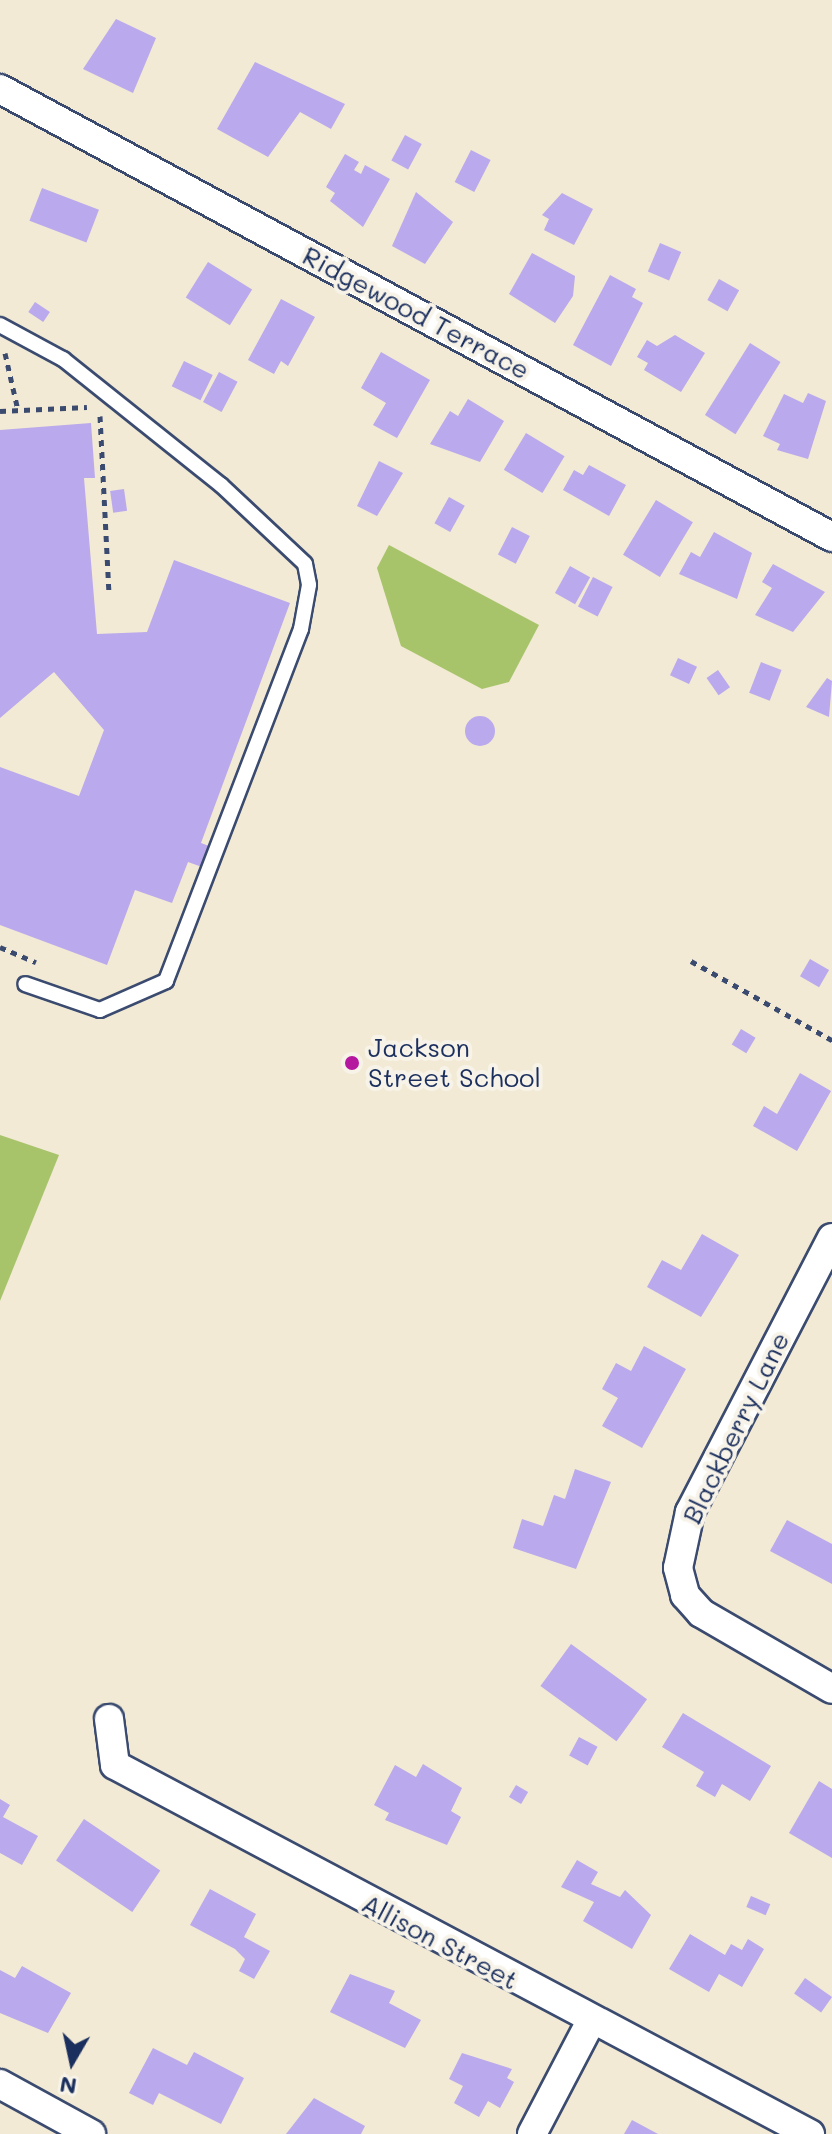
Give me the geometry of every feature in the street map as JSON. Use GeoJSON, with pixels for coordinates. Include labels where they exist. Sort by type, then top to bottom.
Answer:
{"type":"FeatureCollection","features":[{"type":"Feature","properties":{"kind":"street","name":"Ridgewood Terrace"},"geometry":{"type":"LineString","coordinates":[[0,89],[832,537]]}},
{"type":"Feature","properties":{"kind":"street","name":"Blackberry Lane"},"geometry":{"type":"LineString","coordinates":[[832,1238],[690,1512],[678,1568],[685,1595],[701,1613],[832,1689]]}},
{"type":"Feature","properties":{"kind":"street","name":"Allison Street"},"geometry":{"type":"LineString","coordinates":[[109,1719],[115,1765],[590,2023],[810,2134]]}},
{"type":"Feature","properties":{"kind":"street"},"geometry":{"type":"LineString","coordinates":[[532,2134],[590,2023]]}},
{"type":"Feature","properties":{"kind":"street"},"geometry":{"type":"LineString","coordinates":[[0,2084],[91,2134]]}},
{"type":"Feature","properties":{"kind":"lane"},"geometry":{"type":"LineString","coordinates":[[0,325],[63,359],[221,485],[305,564],[309,585],[301,629],[166,981],[100,1010],[25,984]]}},
{"type":"Feature","properties":{"kind":"path"},"geometry":{"type":"LineString","coordinates":[[0,339],[18,410]]}},
{"type":"Feature","properties":{"kind":"path"},"geometry":{"type":"LineString","coordinates":[[0,411],[99,407],[109,595]]}},
{"type":"Feature","properties":{"kind":"path"},"geometry":{"type":"LineString","coordinates":[[691,961],[832,1040]]}},
{"type":"Feature","properties":{"kind":"green space"},"geometry":{"type":"Polygon","coordinates":[[[389,545],[539,625],[509,682],[482,689],[401,646],[377,568],[389,545]]]}},
{"type":"Feature","properties":{"kind":"green space"},"geometry":{"type":"Polygon","coordinates":[[[0,1135],[59,1155],[0,1301],[0,1135]]]}},
{"type":"Feature","properties":{"kind":"building"},"geometry":{"type":"Polygon","coordinates":[[[116,19],[156,38],[133,93],[83,69],[116,19]]]}},
{"type":"Feature","properties":{"kind":"building"},"geometry":{"type":"Polygon","coordinates":[[[255,62],[345,104],[331,129],[300,112],[268,157],[217,129],[255,62]]]}},
{"type":"Feature","properties":{"kind":"building"},"geometry":{"type":"Polygon","coordinates":[[[405,135],[422,144],[408,170],[391,161],[405,135]]]}},
{"type":"Feature","properties":{"kind":"building"},"geometry":{"type":"Polygon","coordinates":[[[471,150],[491,160],[474,192],[455,182],[471,150]]]}},
{"type":"Feature","properties":{"kind":"building"},"geometry":{"type":"Polygon","coordinates":[[[345,154],[359,162],[354,170],[361,174],[365,165],[390,179],[363,227],[330,201],[335,193],[326,187],[345,154]]]}},
{"type":"Feature","properties":{"kind":"building"},"geometry":{"type":"Polygon","coordinates":[[[42,188],[99,210],[86,243],[29,221],[42,188]]]}},
{"type":"Feature","properties":{"kind":"building"},"geometry":{"type":"Polygon","coordinates":[[[416,192],[453,222],[425,264],[392,246],[416,192]]]}},
{"type":"Feature","properties":{"kind":"building"},"geometry":{"type":"Polygon","coordinates":[[[562,193],[593,209],[574,245],[544,230],[549,219],[542,215],[562,193]]]}},
{"type":"Feature","properties":{"kind":"building"},"geometry":{"type":"Polygon","coordinates":[[[660,243],[681,252],[669,281],[648,272],[660,243]]]}},
{"type":"Feature","properties":{"kind":"building"},"geometry":{"type":"Polygon","coordinates":[[[532,253],[575,276],[573,296],[555,323],[509,294],[532,253]]]}},
{"type":"Feature","properties":{"kind":"building"},"geometry":{"type":"Polygon","coordinates":[[[208,262],[252,290],[230,325],[186,298],[208,262]]]}},
{"type":"Feature","properties":{"kind":"building"},"geometry":{"type":"Polygon","coordinates":[[[610,275],[636,289],[632,297],[643,303],[611,366],[573,345],[610,275]]]}},
{"type":"Feature","properties":{"kind":"building"},"geometry":{"type":"Polygon","coordinates":[[[719,279],[739,290],[727,311],[707,300],[719,279]]]}},
{"type":"Feature","properties":{"kind":"building"},"geometry":{"type":"Polygon","coordinates":[[[281,299],[315,317],[288,366],[281,361],[274,374],[248,360],[281,299]]]}},
{"type":"Feature","properties":{"kind":"building"},"geometry":{"type":"Polygon","coordinates":[[[35,302],[50,312],[43,322],[28,312],[35,302]]]}},
{"type":"Feature","properties":{"kind":"building"},"geometry":{"type":"Polygon","coordinates":[[[675,335],[705,353],[681,392],[644,370],[648,363],[637,357],[647,340],[657,346],[675,335]]]}},
{"type":"Feature","properties":{"kind":"building"},"geometry":{"type":"Polygon","coordinates":[[[750,343],[781,362],[735,434],[705,415],[750,343]]]}},
{"type":"Feature","properties":{"kind":"building"},"geometry":{"type":"Polygon","coordinates":[[[381,352],[430,380],[397,438],[373,425],[386,403],[361,388],[381,352]]]}},
{"type":"Feature","properties":{"kind":"building"},"geometry":{"type":"Polygon","coordinates":[[[184,361],[213,375],[200,400],[172,386],[184,361]]]}},
{"type":"Feature","properties":{"kind":"building"},"geometry":{"type":"Polygon","coordinates":[[[219,372],[238,382],[222,412],[203,402],[219,372]]]}},
{"type":"Feature","properties":{"kind":"building"},"geometry":{"type":"Polygon","coordinates":[[[808,393],[826,401],[808,459],[777,450],[780,444],[763,436],[784,394],[803,403],[808,393]]]}},
{"type":"Feature","properties":{"kind":"building"},"geometry":{"type":"Polygon","coordinates":[[[468,399],[504,421],[480,462],[430,444],[450,411],[458,416],[468,399]]]}},
{"type":"Feature","properties":{"kind":"building"},"geometry":{"type":"Polygon","coordinates":[[[91,423],[95,478],[84,478],[97,634],[147,632],[174,560],[290,603],[201,843],[209,846],[202,867],[188,862],[172,903],[135,890],[107,965],[0,925],[0,767],[79,796],[104,730],[54,672],[0,718],[0,430],[91,423]]]}},
{"type":"Feature","properties":{"kind":"building"},"geometry":{"type":"Polygon","coordinates":[[[526,433],[565,456],[542,493],[504,470],[526,433]]]}},
{"type":"Feature","properties":{"kind":"building"},"geometry":{"type":"Polygon","coordinates":[[[379,461],[403,473],[377,516],[357,506],[379,461]]]}},
{"type":"Feature","properties":{"kind":"building"},"geometry":{"type":"Polygon","coordinates":[[[589,465],[626,485],[609,516],[563,490],[574,470],[583,475],[589,465]]]}},
{"type":"Feature","properties":{"kind":"building"},"geometry":{"type":"Polygon","coordinates":[[[124,489],[127,511],[113,513],[110,491],[124,489]]]}},
{"type":"Feature","properties":{"kind":"building"},"geometry":{"type":"Polygon","coordinates":[[[449,497],[465,506],[450,532],[434,523],[449,497]]]}},
{"type":"Feature","properties":{"kind":"building"},"geometry":{"type":"Polygon","coordinates":[[[656,500],[693,522],[660,577],[623,555],[656,500]]]}},
{"type":"Feature","properties":{"kind":"building"},"geometry":{"type":"Polygon","coordinates":[[[512,527],[530,536],[516,564],[498,555],[512,527]]]}},
{"type":"Feature","properties":{"kind":"building"},"geometry":{"type":"Polygon","coordinates":[[[714,532],[752,553],[737,599],[679,574],[691,552],[700,557],[714,532]]]}},
{"type":"Feature","properties":{"kind":"building"},"geometry":{"type":"Polygon","coordinates":[[[773,564],[825,592],[793,632],[755,615],[772,588],[762,582],[773,564]]]}},
{"type":"Feature","properties":{"kind":"building"},"geometry":{"type":"Polygon","coordinates":[[[570,566],[590,577],[575,604],[555,593],[570,566]]]}},
{"type":"Feature","properties":{"kind":"building"},"geometry":{"type":"Polygon","coordinates":[[[593,577],[613,587],[598,616],[578,606],[593,577]]]}},
{"type":"Feature","properties":{"kind":"building"},"geometry":{"type":"Polygon","coordinates":[[[678,658],[697,667],[689,684],[670,675],[678,658]]]}},
{"type":"Feature","properties":{"kind":"building"},"geometry":{"type":"Polygon","coordinates":[[[761,662],[782,670],[770,701],[749,693],[761,662]]]}},
{"type":"Feature","properties":{"kind":"building"},"geometry":{"type":"Polygon","coordinates":[[[718,670],[730,687],[719,695],[707,678],[718,670]]]}},
{"type":"Feature","properties":{"kind":"building"},"geometry":{"type":"Polygon","coordinates":[[[827,678],[832,681],[829,717],[806,707],[827,678]]]}},
{"type":"Feature","properties":{"kind":"building"},"geometry":{"type":"Polygon","coordinates":[[[480,716],[491,720],[495,731],[491,742],[480,746],[469,742],[465,731],[469,720],[480,716]]]}},
{"type":"Feature","properties":{"kind":"building"},"geometry":{"type":"Polygon","coordinates":[[[810,959],[829,970],[819,987],[800,976],[810,959]]]}},
{"type":"Feature","properties":{"kind":"building"},"geometry":{"type":"Polygon","coordinates":[[[741,1029],[756,1038],[746,1053],[732,1044],[741,1029]]]}},
{"type":"Feature","properties":{"kind":"building"},"geometry":{"type":"Polygon","coordinates":[[[800,1073],[831,1091],[797,1151],[753,1126],[764,1106],[777,1114],[800,1073]]]}},
{"type":"Feature","properties":{"kind":"building"},"geometry":{"type":"Polygon","coordinates":[[[702,1234],[739,1255],[701,1317],[647,1287],[662,1260],[681,1270],[702,1234]]]}},
{"type":"Feature","properties":{"kind":"building"},"geometry":{"type":"Polygon","coordinates":[[[644,1346],[686,1369],[642,1448],[602,1426],[618,1398],[602,1389],[616,1363],[631,1371],[644,1346]]]}},
{"type":"Feature","properties":{"kind":"building"},"geometry":{"type":"Polygon","coordinates":[[[575,1469],[611,1482],[576,1569],[513,1548],[522,1519],[543,1526],[554,1495],[565,1499],[575,1469]]]}},
{"type":"Feature","properties":{"kind":"building"},"geometry":{"type":"Polygon","coordinates":[[[787,1520],[832,1544],[832,1584],[770,1551],[787,1520]]]}},
{"type":"Feature","properties":{"kind":"building"},"geometry":{"type":"Polygon","coordinates":[[[571,1644],[647,1699],[616,1741],[540,1686],[571,1644]]]}},
{"type":"Feature","properties":{"kind":"building"},"geometry":{"type":"Polygon","coordinates":[[[683,1713],[771,1766],[750,1801],[722,1784],[715,1797],[696,1786],[704,1772],[662,1747],[683,1713]]]}},
{"type":"Feature","properties":{"kind":"building"},"geometry":{"type":"Polygon","coordinates":[[[579,1737],[598,1747],[588,1765],[569,1756],[579,1737]]]}},
{"type":"Feature","properties":{"kind":"building"},"geometry":{"type":"Polygon","coordinates":[[[423,1764],[462,1788],[451,1811],[461,1817],[447,1845],[385,1820],[389,1813],[374,1805],[395,1765],[416,1777],[423,1764]]]}},
{"type":"Feature","properties":{"kind":"building"},"geometry":{"type":"Polygon","coordinates":[[[819,1781],[832,1789],[832,1858],[789,1833],[819,1781]]]}},
{"type":"Feature","properties":{"kind":"building"},"geometry":{"type":"Polygon","coordinates":[[[516,1785],[528,1792],[521,1804],[509,1797],[516,1785]]]}},
{"type":"Feature","properties":{"kind":"building"},"geometry":{"type":"Polygon","coordinates":[[[0,1799],[10,1805],[3,1817],[38,1836],[22,1865],[0,1853],[0,1799]]]}},
{"type":"Feature","properties":{"kind":"building"},"geometry":{"type":"Polygon","coordinates":[[[84,1819],[160,1870],[132,1912],[56,1860],[84,1819]]]}},
{"type":"Feature","properties":{"kind":"building"},"geometry":{"type":"Polygon","coordinates":[[[577,1860],[598,1872],[591,1884],[620,1897],[625,1890],[651,1915],[632,1949],[583,1921],[594,1902],[561,1887],[577,1860]]]}},
{"type":"Feature","properties":{"kind":"building"},"geometry":{"type":"Polygon","coordinates":[[[210,1889],[256,1914],[244,1937],[270,1951],[254,1979],[239,1971],[245,1959],[235,1949],[190,1925],[210,1889]]]}},
{"type":"Feature","properties":{"kind":"building"},"geometry":{"type":"Polygon","coordinates":[[[751,1896],[770,1904],[766,1915],[746,1907],[751,1896]]]}},
{"type":"Feature","properties":{"kind":"building"},"geometry":{"type":"Polygon","coordinates":[[[690,1934],[725,1955],[731,1944],[742,1950],[748,1939],[764,1949],[742,1987],[719,1974],[709,1992],[669,1969],[690,1934]]]}},
{"type":"Feature","properties":{"kind":"building"},"geometry":{"type":"Polygon","coordinates":[[[22,1966],[71,1993],[48,2033],[0,2013],[0,1970],[15,1978],[22,1966]]]}},
{"type":"Feature","properties":{"kind":"building"},"geometry":{"type":"Polygon","coordinates":[[[350,1974],[395,1991],[389,2003],[421,2020],[405,2048],[330,2012],[350,1974]]]}},
{"type":"Feature","properties":{"kind":"building"},"geometry":{"type":"Polygon","coordinates":[[[805,1978],[832,1997],[821,2012],[794,1994],[805,1978]]]}},
{"type":"Feature","properties":{"kind":"building"},"geometry":{"type":"Polygon","coordinates":[[[153,2048],[187,2065],[194,2052],[244,2078],[221,2124],[159,2093],[153,2105],[129,2093],[153,2048]]]}},
{"type":"Feature","properties":{"kind":"building"},"geometry":{"type":"Polygon","coordinates":[[[462,2053],[512,2069],[507,2078],[514,2082],[500,2108],[488,2101],[479,2117],[454,2103],[463,2086],[449,2079],[462,2053]]]}},
{"type":"Feature","properties":{"kind":"building"},"geometry":{"type":"Polygon","coordinates":[[[314,2098],[365,2126],[361,2134],[286,2134],[314,2098]]]}},
{"type":"Feature","properties":{"kind":"building"},"geometry":{"type":"Polygon","coordinates":[[[632,2120],[658,2134],[624,2134],[632,2120]]]}},
{"type":"Feature","properties":{"kind":"place","name":"Jackson Street School"},"geometry":{"type":"Point","coordinates":[352,1063]}}]}
